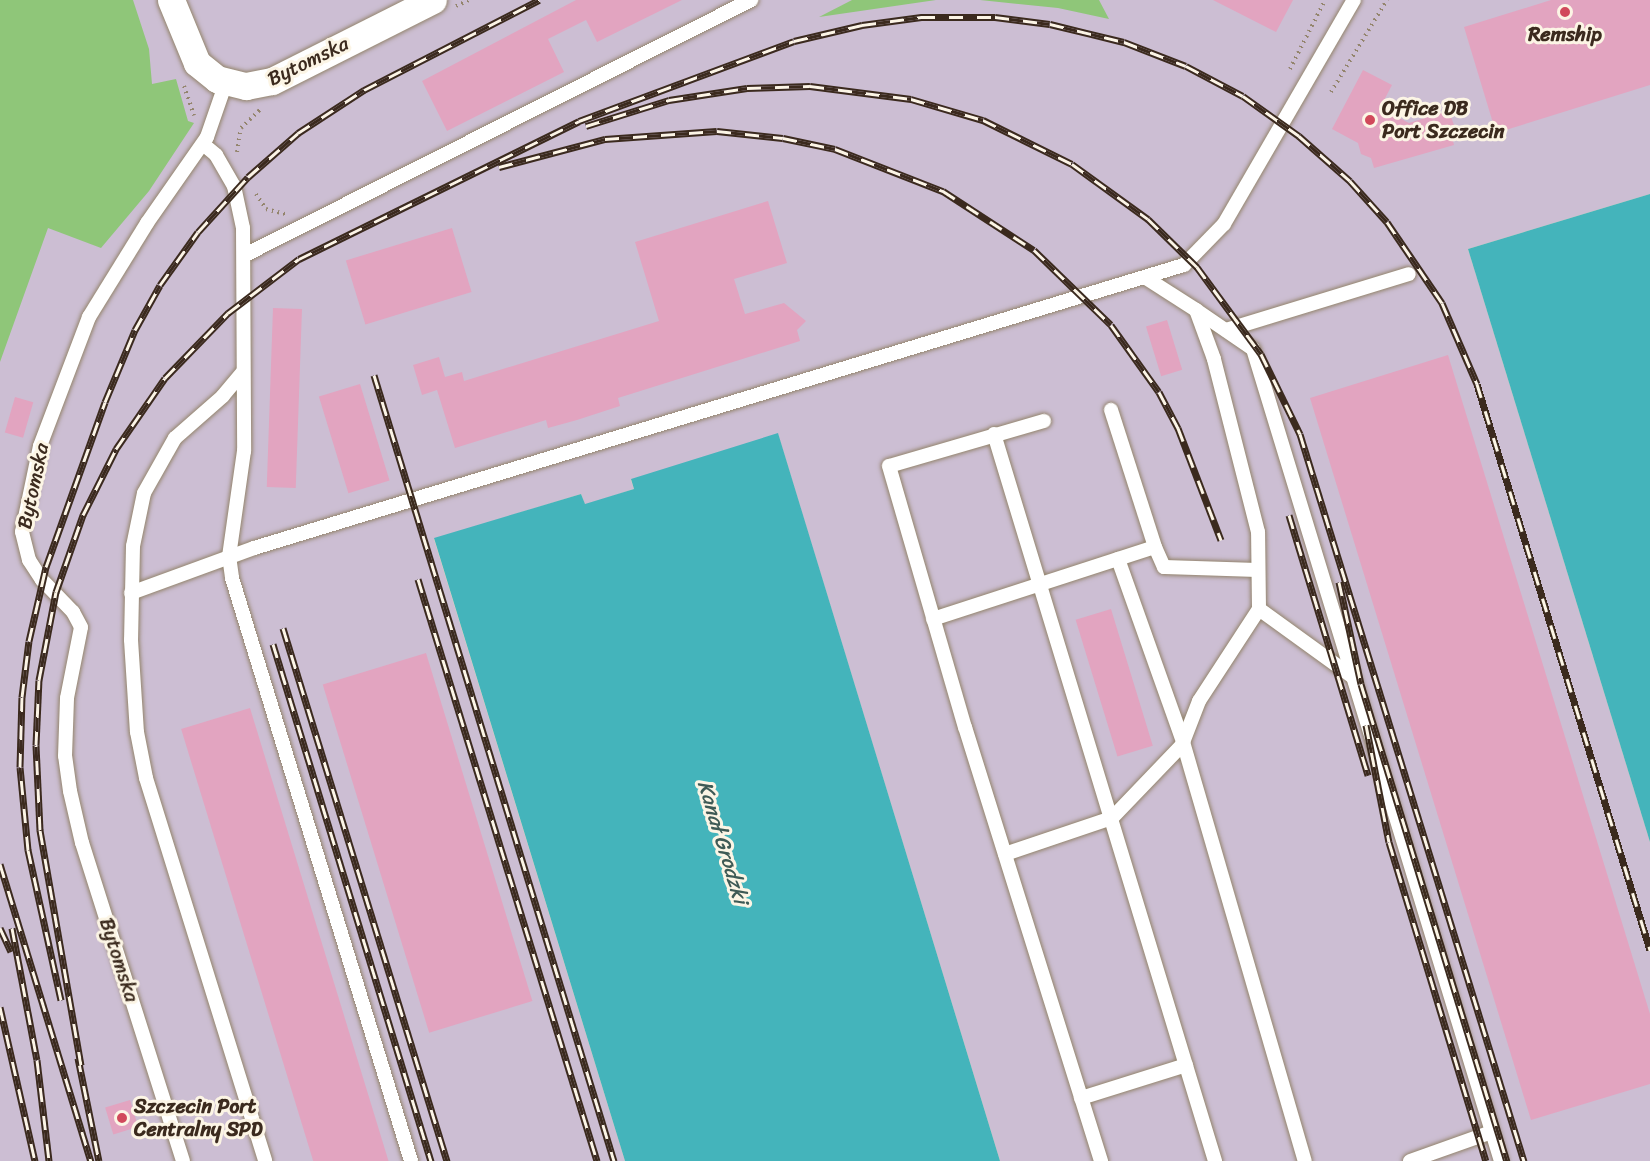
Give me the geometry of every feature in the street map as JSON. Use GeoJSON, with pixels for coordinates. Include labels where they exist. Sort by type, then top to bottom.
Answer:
{"type":"FeatureCollection","features":[{"type":"Feature","properties":{"kind":"street"},"geometry":{"type":"LineString","coordinates":[[171,0],[193,57],[205,71],[226,82]]}},
{"type":"Feature","properties":{"kind":"street","name":"Bytomska"},"geometry":{"type":"LineString","coordinates":[[226,82],[246,86],[266,83],[441,5]]}},
{"type":"Feature","properties":{"kind":"lane"},"geometry":{"type":"LineString","coordinates":[[245,255],[751,0]]}},
{"type":"Feature","properties":{"kind":"lane"},"geometry":{"type":"LineString","coordinates":[[131,592],[230,556],[1032,309],[1146,278],[1191,261],[1219,232],[1353,0]]}},
{"type":"Feature","properties":{"kind":"lane","name":"Bytomska"},"geometry":{"type":"LineString","coordinates":[[183,1161],[82,843],[70,791],[65,756],[67,698],[81,627],[63,598],[42,580],[22,541],[40,446],[89,317],[147,223],[203,144],[226,82]]}},
{"type":"Feature","properties":{"kind":"lane"},"geometry":{"type":"LineString","coordinates":[[203,144],[216,155],[237,192],[245,255],[242,373],[244,451],[230,556],[247,630],[411,1161]]}},
{"type":"Feature","properties":{"kind":"lane"},"geometry":{"type":"LineString","coordinates":[[1226,330],[1409,274]]}},
{"type":"Feature","properties":{"kind":"lane"},"geometry":{"type":"LineString","coordinates":[[1146,278],[1253,349],[1501,1161]]}},
{"type":"Feature","properties":{"kind":"lane"},"geometry":{"type":"LineString","coordinates":[[1005,854],[1112,818],[1183,742],[1199,701],[1259,609],[1258,532],[1214,359],[1196,310]]}},
{"type":"Feature","properties":{"kind":"lane"},"geometry":{"type":"LineString","coordinates":[[242,373],[223,396],[175,438],[152,474],[136,528],[131,592],[137,732],[146,778],[265,1161]]}},
{"type":"Feature","properties":{"kind":"lane"},"geometry":{"type":"LineString","coordinates":[[1111,410],[1155,547],[1164,567],[1258,570]]}},
{"type":"Feature","properties":{"kind":"lane"},"geometry":{"type":"LineString","coordinates":[[1044,421],[889,466],[933,619],[1101,1161]]}},
{"type":"Feature","properties":{"kind":"lane"},"geometry":{"type":"LineString","coordinates":[[994,434],[1215,1161]]}},
{"type":"Feature","properties":{"kind":"lane"},"geometry":{"type":"LineString","coordinates":[[933,619],[1155,547]]}},
{"type":"Feature","properties":{"kind":"lane"},"geometry":{"type":"LineString","coordinates":[[1118,559],[1183,742],[1305,1161]]}},
{"type":"Feature","properties":{"kind":"lane"},"geometry":{"type":"LineString","coordinates":[[1259,609],[1353,677]]}},
{"type":"Feature","properties":{"kind":"lane"},"geometry":{"type":"LineString","coordinates":[[1081,1098],[1186,1065]]}},
{"type":"Feature","properties":{"kind":"lane"},"geometry":{"type":"LineString","coordinates":[[1410,1161],[1492,1132]]}},
{"type":"Feature","properties":{"kind":"path"},"geometry":{"type":"LineString","coordinates":[[441,5],[469,0]]}},
{"type":"Feature","properties":{"kind":"path"},"geometry":{"type":"LineString","coordinates":[[1290,69],[1325,0]]}},
{"type":"Feature","properties":{"kind":"path"},"geometry":{"type":"LineString","coordinates":[[1331,92],[1387,0]]}},
{"type":"Feature","properties":{"kind":"path"},"geometry":{"type":"LineString","coordinates":[[239,157],[236,142],[241,128],[267,105]]}},
{"type":"Feature","properties":{"kind":"path"},"geometry":{"type":"LineString","coordinates":[[252,186],[266,209],[280,214],[295,212]]}},
{"type":"Feature","properties":{"kind":"shaded area"},"geometry":{"type":"Polygon","coordinates":[[[0,0],[1650,0],[1650,194],[1468,249],[1650,842],[1650,1161],[1000,1161],[778,434],[631,480],[634,489],[585,505],[581,494],[434,539],[625,1161],[0,1161],[0,0]]]}},
{"type":"Feature","properties":{"kind":"green space"},"geometry":{"type":"Polygon","coordinates":[[[0,0],[133,0],[149,49],[152,84],[176,79],[188,121],[194,123],[149,191],[101,248],[48,228],[0,362],[0,0]]]}},
{"type":"Feature","properties":{"kind":"green space"},"geometry":{"type":"Polygon","coordinates":[[[852,0],[936,0],[819,17],[852,0]]]}},
{"type":"Feature","properties":{"kind":"green space"},"geometry":{"type":"Polygon","coordinates":[[[980,0],[1099,0],[1109,19],[1058,8],[980,0]]]}},
{"type":"Feature","properties":{"kind":"water"},"geometry":{"type":"Polygon","coordinates":[[[1650,194],[1650,842],[1468,249],[1650,194]]]}},
{"type":"Feature","properties":{"kind":"water","name":"Kanał Grodzki"},"geometry":{"type":"Polygon","coordinates":[[[778,433],[1000,1161],[625,1161],[434,538],[581,494],[585,504],[634,489],[631,479],[778,433]]]}},
{"type":"Feature","properties":{"kind":"building"},"geometry":{"type":"Polygon","coordinates":[[[576,0],[682,0],[597,42],[586,20],[548,39],[564,72],[447,131],[422,81],[576,0]]]}},
{"type":"Feature","properties":{"kind":"building"},"geometry":{"type":"Polygon","coordinates":[[[1213,0],[1293,0],[1276,32],[1213,0]]]}},
{"type":"Feature","properties":{"kind":"building"},"geometry":{"type":"Polygon","coordinates":[[[1551,0],[1650,0],[1650,85],[1496,133],[1464,27],[1551,0]]]}},
{"type":"Feature","properties":{"kind":"building","name":"Office DB Port Szczecin"},"geometry":{"type":"Polygon","coordinates":[[[1363,70],[1392,85],[1380,108],[1409,123],[1444,112],[1445,116],[1450,114],[1459,139],[1453,141],[1454,145],[1374,168],[1371,158],[1361,154],[1358,143],[1332,129],[1363,70]]]}},
{"type":"Feature","properties":{"kind":"building"},"geometry":{"type":"Polygon","coordinates":[[[768,201],[787,263],[734,279],[745,314],[784,303],[806,321],[797,330],[800,341],[618,398],[620,406],[577,420],[548,428],[546,420],[455,448],[437,390],[422,395],[413,365],[439,357],[445,377],[462,372],[464,381],[659,321],[635,242],[768,201]]]}},
{"type":"Feature","properties":{"kind":"building"},"geometry":{"type":"Polygon","coordinates":[[[452,228],[472,292],[365,325],[346,260],[452,228]]]}},
{"type":"Feature","properties":{"kind":"building"},"geometry":{"type":"Polygon","coordinates":[[[273,308],[302,309],[296,488],[267,487],[273,308]]]}},
{"type":"Feature","properties":{"kind":"building"},"geometry":{"type":"Polygon","coordinates":[[[1167,320],[1182,370],[1161,376],[1146,326],[1167,320]]]}},
{"type":"Feature","properties":{"kind":"building"},"geometry":{"type":"Polygon","coordinates":[[[1448,355],[1650,1014],[1650,1084],[1531,1120],[1310,398],[1448,355]]]}},
{"type":"Feature","properties":{"kind":"building"},"geometry":{"type":"Polygon","coordinates":[[[360,384],[390,481],[348,493],[319,397],[360,384]]]}},
{"type":"Feature","properties":{"kind":"building"},"geometry":{"type":"Polygon","coordinates":[[[15,397],[33,402],[23,438],[5,433],[15,397]]]}},
{"type":"Feature","properties":{"kind":"building"},"geometry":{"type":"Polygon","coordinates":[[[1111,609],[1153,746],[1117,757],[1076,620],[1111,609]]]}},
{"type":"Feature","properties":{"kind":"building"},"geometry":{"type":"Polygon","coordinates":[[[426,653],[532,1001],[429,1033],[323,685],[426,653]]]}},
{"type":"Feature","properties":{"kind":"building"},"geometry":{"type":"Polygon","coordinates":[[[250,708],[388,1161],[313,1161],[181,729],[250,708]]]}},
{"type":"Feature","properties":{"kind":"building","name":"Szczecin Port Centralny SPD"},"geometry":{"type":"Polygon","coordinates":[[[130,1100],[138,1127],[113,1134],[105,1108],[130,1100]]]}},
{"type":"Feature","properties":{"kind":"railway"},"geometry":{"type":"LineString","coordinates":[[61,1000],[28,850],[20,767],[22,697],[29,641],[46,567],[105,402],[135,330],[160,285],[198,232],[248,177],[298,133],[364,90],[539,0]]}},
{"type":"Feature","properties":{"kind":"railway"},"geometry":{"type":"LineString","coordinates":[[81,1065],[40,830],[36,745],[39,680],[56,592],[83,515],[116,449],[165,378],[228,313],[299,259],[579,121],[794,41],[862,25],[921,17],[995,17],[1050,24],[1124,42],[1186,66],[1243,96],[1299,136],[1350,181],[1387,222],[1442,303],[1477,384],[1650,950]]}},
{"type":"Feature","properties":{"kind":"railway"},"geometry":{"type":"LineString","coordinates":[[586,126],[669,100],[747,88],[810,86],[911,99],[983,120],[1072,164],[1148,219],[1197,267],[1261,354],[1300,434],[1524,1161]]}},
{"type":"Feature","properties":{"kind":"railway"},"geometry":{"type":"LineString","coordinates":[[499,167],[605,139],[717,131],[783,138],[835,149],[943,191],[1034,250],[1111,325],[1159,392],[1178,428],[1221,540]]}},
{"type":"Feature","properties":{"kind":"railway"},"geometry":{"type":"LineString","coordinates":[[374,375],[614,1161]]}},
{"type":"Feature","properties":{"kind":"railway"},"geometry":{"type":"LineString","coordinates":[[1289,515],[1368,775]]}},
{"type":"Feature","properties":{"kind":"railway"},"geometry":{"type":"LineString","coordinates":[[418,579],[597,1161]]}},
{"type":"Feature","properties":{"kind":"railway"},"geometry":{"type":"LineString","coordinates":[[1339,582],[1361,684],[1507,1161]]}},
{"type":"Feature","properties":{"kind":"railway"},"geometry":{"type":"LineString","coordinates":[[283,628],[447,1161]]}},
{"type":"Feature","properties":{"kind":"railway"},"geometry":{"type":"LineString","coordinates":[[273,644],[431,1161]]}},
{"type":"Feature","properties":{"kind":"railway"},"geometry":{"type":"LineString","coordinates":[[1366,725],[1389,842],[1486,1161]]}},
{"type":"Feature","properties":{"kind":"railway"},"geometry":{"type":"LineString","coordinates":[[0,864],[91,1161]]}},
{"type":"Feature","properties":{"kind":"railway"},"geometry":{"type":"LineString","coordinates":[[0,928],[11,952]]}},
{"type":"Feature","properties":{"kind":"railway"},"geometry":{"type":"LineString","coordinates":[[12,928],[37,1060],[49,1161]]}},
{"type":"Feature","properties":{"kind":"railway"},"geometry":{"type":"LineString","coordinates":[[0,1007],[35,1161]]}},
{"type":"Feature","properties":{"kind":"railway"},"geometry":{"type":"LineString","coordinates":[[78,1058],[99,1161]]}},
{"type":"Feature","properties":{"kind":"place","name":"Remship"},"geometry":{"type":"Point","coordinates":[1565,12]}},
{"type":"Feature","properties":{"kind":"place","name":"Office DB Port Szczecin"},"geometry":{"type":"Point","coordinates":[1370,120]}},
{"type":"Feature","properties":{"kind":"place","name":"Szczecin Port Centralny SPD"},"geometry":{"type":"Point","coordinates":[122,1118]}}]}
